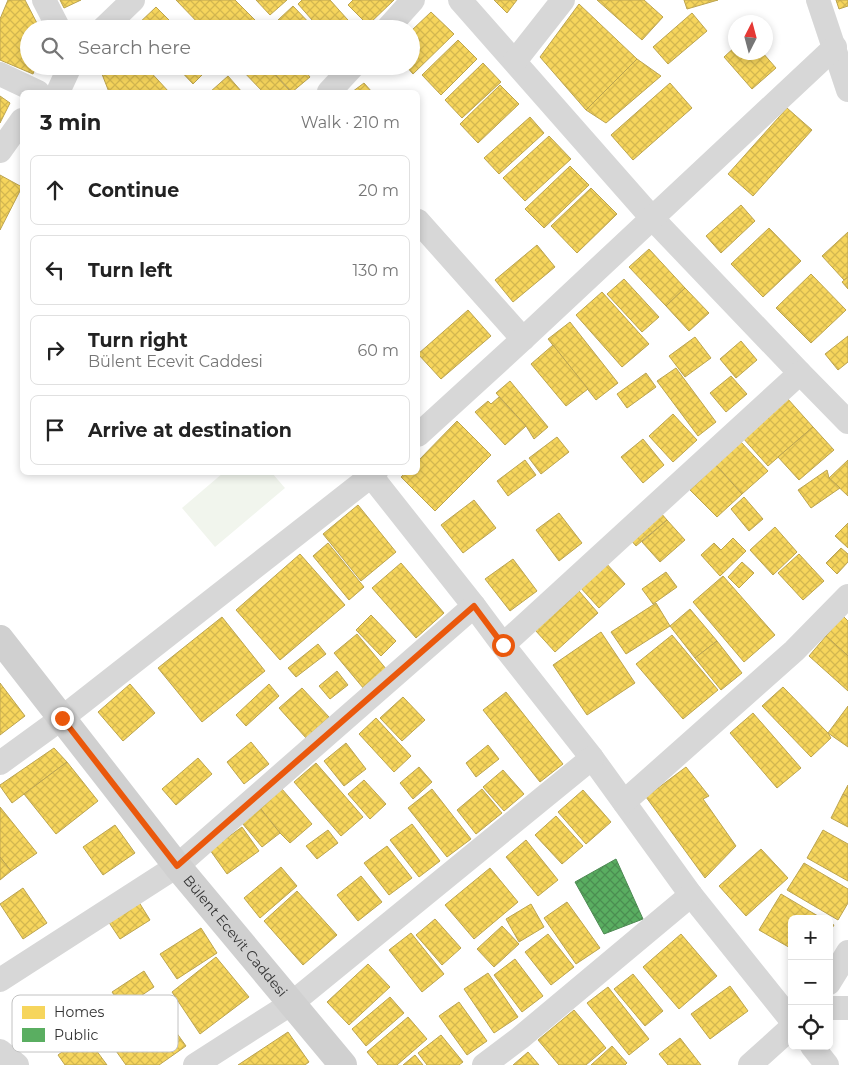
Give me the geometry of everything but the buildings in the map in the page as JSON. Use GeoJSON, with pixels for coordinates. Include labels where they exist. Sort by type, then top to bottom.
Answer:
{"type":"FeatureCollection","features":[{"type":"Feature","properties":{"kind":"main road","name":"Bülent Ecevit Caddesi"},"geometry":{"type":"LineString","coordinates":[[0,639],[177,866],[343,1065]]}},
{"type":"Feature","properties":{"kind":"street"},"geometry":{"type":"LineString","coordinates":[[44,0],[54,20]]}},
{"type":"Feature","properties":{"kind":"street"},"geometry":{"type":"LineString","coordinates":[[113,20],[134,0]]}},
{"type":"Feature","properties":{"kind":"street"},"geometry":{"type":"LineString","coordinates":[[395,20],[413,0]]}},
{"type":"Feature","properties":{"kind":"street"},"geometry":{"type":"LineString","coordinates":[[460,0],[652,218],[848,422]]}},
{"type":"Feature","properties":{"kind":"street"},"geometry":{"type":"LineString","coordinates":[[515,61],[563,0]]}},
{"type":"Feature","properties":{"kind":"street"},"geometry":{"type":"LineString","coordinates":[[818,0],[848,90]]}},
{"type":"Feature","properties":{"kind":"street"},"geometry":{"type":"LineString","coordinates":[[420,433],[835,47]]}},
{"type":"Feature","properties":{"kind":"street"},"geometry":{"type":"LineString","coordinates":[[0,74],[34,90]]}},
{"type":"Feature","properties":{"kind":"street"},"geometry":{"type":"LineString","coordinates":[[59,90],[66,75]]}},
{"type":"Feature","properties":{"kind":"street"},"geometry":{"type":"LineString","coordinates":[[332,90],[345,75]]}},
{"type":"Feature","properties":{"kind":"street"},"geometry":{"type":"LineString","coordinates":[[0,151],[20,123]]}},
{"type":"Feature","properties":{"kind":"street"},"geometry":{"type":"LineString","coordinates":[[420,223],[523,339]]}},
{"type":"Feature","properties":{"kind":"street"},"geometry":{"type":"LineString","coordinates":[[503,645],[800,373]]}},
{"type":"Feature","properties":{"kind":"street"},"geometry":{"type":"LineString","coordinates":[[0,763],[62,718],[371,475]]}},
{"type":"Feature","properties":{"kind":"street"},"geometry":{"type":"LineString","coordinates":[[373,475],[592,758],[691,895],[788,1017]]}},
{"type":"Feature","properties":{"kind":"street"},"geometry":{"type":"LineString","coordinates":[[624,802],[794,651],[848,596]]}},
{"type":"Feature","properties":{"kind":"street"},"geometry":{"type":"LineString","coordinates":[[0,980],[177,866],[474,606]]}},
{"type":"Feature","properties":{"kind":"street"},"geometry":{"type":"LineString","coordinates":[[195,1065],[292,1003],[592,758]]}},
{"type":"Feature","properties":{"kind":"street"},"geometry":{"type":"LineString","coordinates":[[484,1065],[520,1038],[691,895]]}},
{"type":"Feature","properties":{"kind":"street"},"geometry":{"type":"LineString","coordinates":[[833,976],[848,952]]}},
{"type":"Feature","properties":{"kind":"street"},"geometry":{"type":"LineString","coordinates":[[833,1008],[848,1008]]}},
{"type":"Feature","properties":{"kind":"street"},"geometry":{"type":"LineString","coordinates":[[750,1065],[788,1031]]}},
{"type":"Feature","properties":{"kind":"street"},"geometry":{"type":"LineString","coordinates":[[815,1050],[827,1065]]}},
{"type":"Feature","properties":{"kind":"street"},"geometry":{"type":"LineString","coordinates":[[0,1051],[17,1065]]}},
{"type":"Feature","properties":{"kind":"shaded area"},"geometry":{"type":"Polygon","coordinates":[[[221,475],[274,475],[285,488],[215,547],[182,508],[221,475]]]}},
{"type":"Feature","properties":{"kind":"route"},"geometry":{"type":"LineString","coordinates":[[62,718],[177,866],[474,606],[503,645]]}}]}
